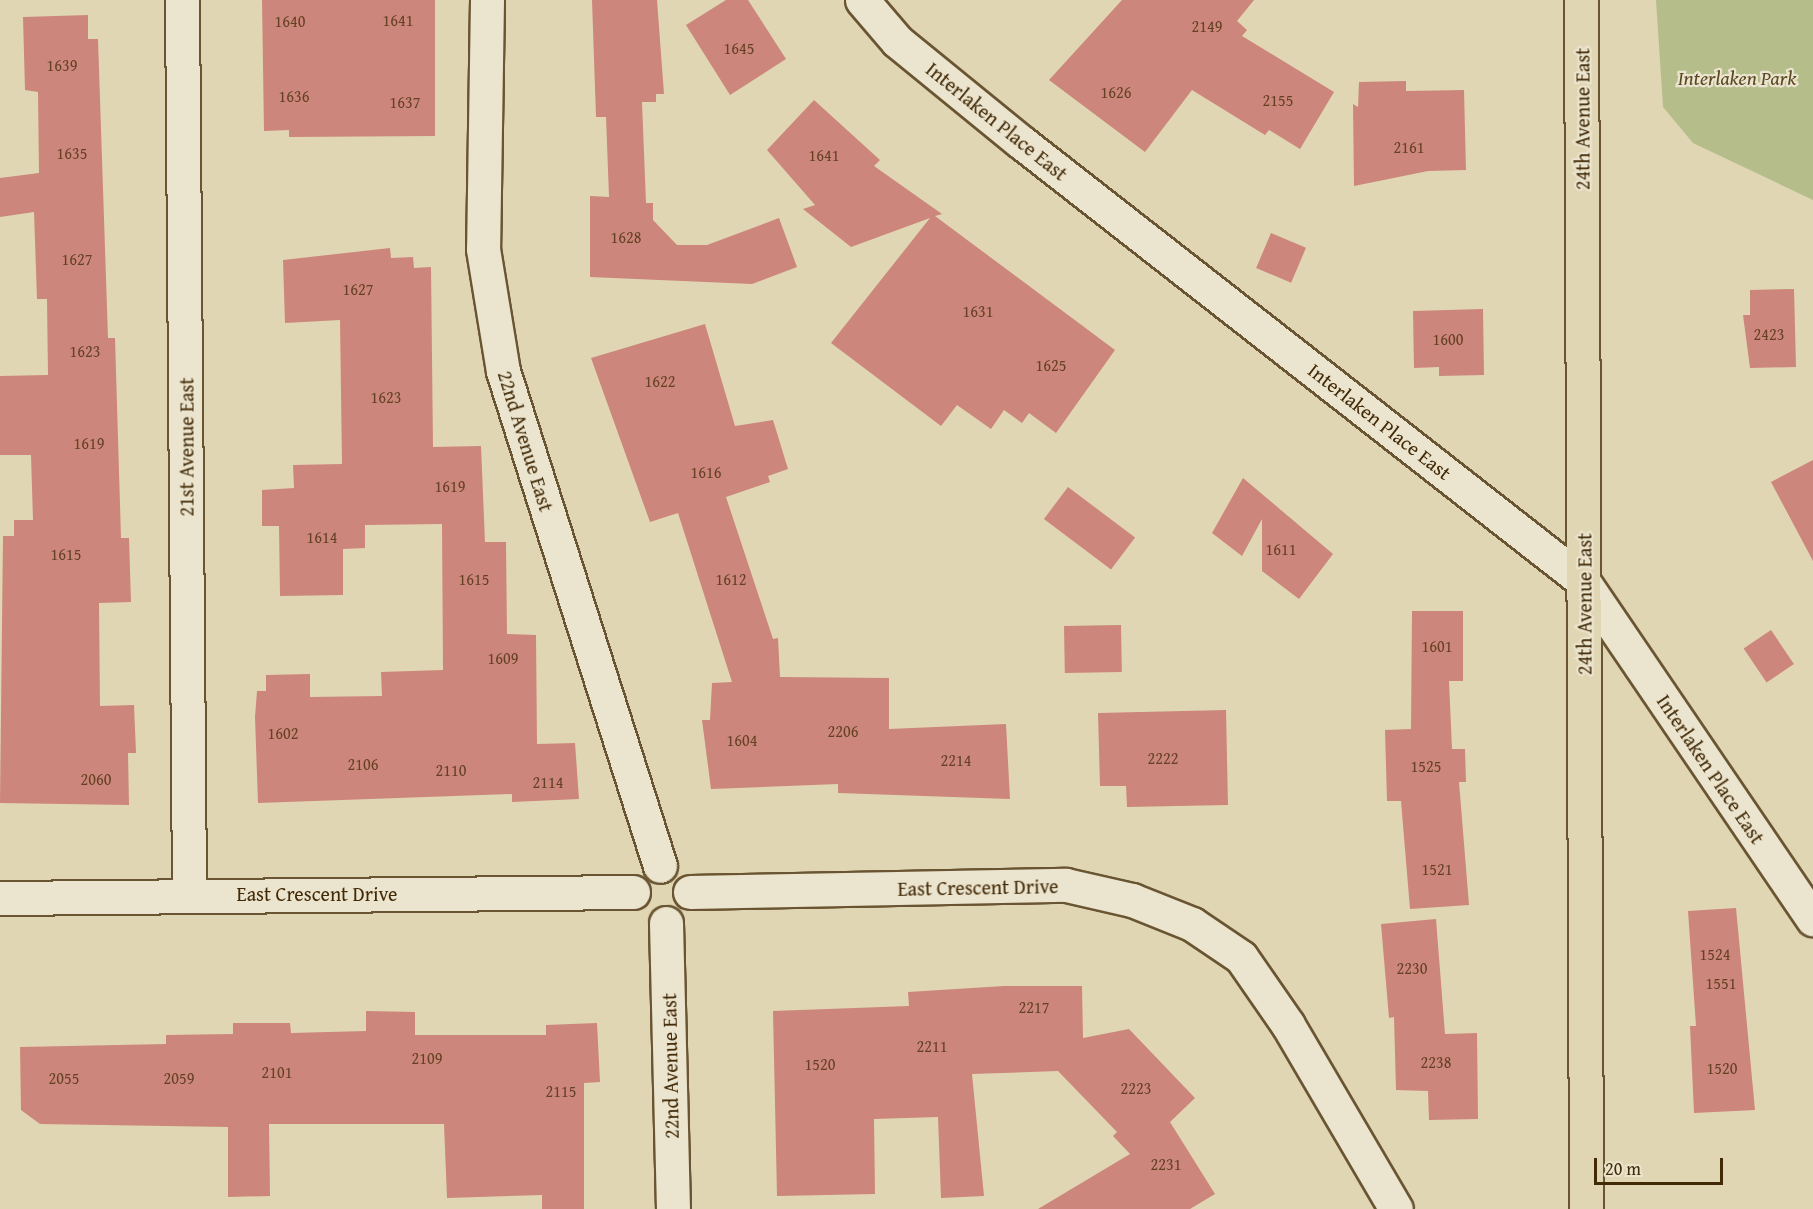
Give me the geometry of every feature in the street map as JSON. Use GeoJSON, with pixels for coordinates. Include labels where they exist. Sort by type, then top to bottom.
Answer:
{"type":"FeatureCollection","features":[{"type":"Feature","properties":{"kind":"main road","name":"24th Avenue East"},"geometry":{"type":"LineString","coordinates":[[1581,0],[1587,1209]]}},
{"type":"Feature","properties":{"kind":"street","name":"21st Avenue East"},"geometry":{"type":"LineString","coordinates":[[182,0],[189,894]]}},
{"type":"Feature","properties":{"kind":"street","name":"22nd Avenue East"},"geometry":{"type":"LineString","coordinates":[[487,0],[483,249],[503,371],[660,866]]}},
{"type":"Feature","properties":{"kind":"street","name":"Interlaken Place East"},"geometry":{"type":"LineString","coordinates":[[862,0],[897,41],[1021,142],[1583,581],[1813,919]]}},
{"type":"Feature","properties":{"kind":"street"},"geometry":{"type":"LineString","coordinates":[[660,866],[680,872],[690,892],[687,909],[666,923],[639,914],[633,892],[643,872],[660,866]]}},
{"type":"Feature","properties":{"kind":"street","name":"East Crescent Drive"},"geometry":{"type":"LineString","coordinates":[[690,892],[1066,885],[1132,900],[1192,924],[1241,957],[1288,1025],[1396,1209]]}},
{"type":"Feature","properties":{"kind":"street","name":"East Crescent Drive"},"geometry":{"type":"LineString","coordinates":[[0,898],[189,894],[633,892]]}},
{"type":"Feature","properties":{"kind":"street","name":"22nd Avenue East"},"geometry":{"type":"LineString","coordinates":[[666,923],[673,1209]]}},
{"type":"Feature","properties":{"kind":"green space","name":"Interlaken Park"},"geometry":{"type":"Polygon","coordinates":[[[1656,0],[1813,0],[1813,200],[1693,143],[1663,107],[1656,0]]]}},
{"type":"Feature","properties":{"kind":"building"},"geometry":{"type":"Polygon","coordinates":[[[262,0],[435,0],[435,136],[289,137],[289,130],[264,131],[262,0]]]}},
{"type":"Feature","properties":{"kind":"building"},"geometry":{"type":"Polygon","coordinates":[[[592,0],[657,0],[664,94],[656,94],[656,102],[642,102],[646,203],[653,203],[653,220],[677,245],[707,245],[779,218],[797,267],[752,284],[590,277],[590,196],[609,197],[606,117],[596,117],[592,0]]]}},
{"type":"Feature","properties":{"kind":"building"},"geometry":{"type":"Polygon","coordinates":[[[726,0],[748,0],[786,59],[730,95],[686,25],[726,0]]]}},
{"type":"Feature","properties":{"kind":"building"},"geometry":{"type":"Polygon","coordinates":[[[1122,0],[1254,0],[1237,21],[1247,30],[1242,36],[1334,92],[1300,149],[1269,130],[1265,135],[1192,90],[1145,152],[1049,80],[1122,0]]]}},
{"type":"Feature","properties":{"kind":"building"},"geometry":{"type":"Polygon","coordinates":[[[88,15],[88,39],[98,39],[108,338],[115,338],[121,538],[129,538],[131,602],[99,603],[100,706],[134,705],[136,753],[128,753],[129,805],[0,803],[3,536],[14,536],[14,520],[33,520],[31,455],[0,455],[0,376],[48,375],[47,299],[37,299],[34,212],[0,217],[0,178],[39,173],[38,92],[25,90],[23,17],[88,15]]]}},
{"type":"Feature","properties":{"kind":"building"},"geometry":{"type":"Polygon","coordinates":[[[1406,81],[1406,91],[1464,90],[1466,170],[1428,171],[1354,186],[1353,104],[1358,107],[1359,82],[1406,81]]]}},
{"type":"Feature","properties":{"kind":"building"},"geometry":{"type":"Polygon","coordinates":[[[814,100],[880,160],[874,166],[942,214],[935,216],[1115,350],[1056,433],[1029,413],[1022,423],[1004,410],[991,429],[957,405],[941,426],[831,343],[930,218],[851,247],[803,209],[815,205],[767,150],[814,100]]]}},
{"type":"Feature","properties":{"kind":"building"},"geometry":{"type":"Polygon","coordinates":[[[1271,233],[1306,248],[1291,283],[1256,268],[1271,233]]]}},
{"type":"Feature","properties":{"kind":"building"},"geometry":{"type":"Polygon","coordinates":[[[390,248],[391,258],[413,257],[414,268],[431,267],[433,447],[481,446],[485,542],[506,542],[507,634],[536,635],[537,744],[575,743],[579,799],[512,802],[512,794],[258,803],[255,717],[257,691],[266,691],[266,675],[310,674],[310,697],[382,696],[381,672],[443,670],[442,524],[365,525],[365,548],[343,549],[343,595],[280,596],[279,526],[262,526],[262,490],[294,488],[293,465],[342,464],[340,320],[285,323],[283,260],[390,248]]]}},
{"type":"Feature","properties":{"kind":"building"},"geometry":{"type":"Polygon","coordinates":[[[1794,289],[1796,367],[1750,368],[1743,315],[1750,315],[1750,290],[1794,289]]]}},
{"type":"Feature","properties":{"kind":"building"},"geometry":{"type":"Polygon","coordinates":[[[1483,309],[1484,375],[1439,376],[1439,367],[1414,368],[1413,311],[1483,309]]]}},
{"type":"Feature","properties":{"kind":"building"},"geometry":{"type":"Polygon","coordinates":[[[705,324],[735,426],[773,420],[788,469],[768,476],[770,482],[726,497],[773,639],[778,638],[780,677],[889,678],[889,729],[1006,724],[1010,799],[838,793],[838,784],[711,789],[702,720],[710,720],[712,683],[732,682],[678,513],[650,522],[591,358],[705,324]]]}},
{"type":"Feature","properties":{"kind":"building"},"geometry":{"type":"Polygon","coordinates":[[[1813,460],[1813,561],[1771,482],[1813,460]]]}},
{"type":"Feature","properties":{"kind":"building"},"geometry":{"type":"Polygon","coordinates":[[[1243,478],[1333,554],[1299,599],[1262,571],[1262,519],[1242,556],[1212,533],[1243,478]]]}},
{"type":"Feature","properties":{"kind":"building"},"geometry":{"type":"Polygon","coordinates":[[[1068,487],[1135,538],[1111,569],[1044,519],[1068,487]]]}},
{"type":"Feature","properties":{"kind":"building"},"geometry":{"type":"Polygon","coordinates":[[[1412,611],[1463,611],[1463,681],[1449,681],[1452,749],[1465,749],[1466,782],[1459,782],[1469,905],[1410,909],[1401,801],[1387,801],[1385,730],[1411,729],[1412,611]]]}},
{"type":"Feature","properties":{"kind":"building"},"geometry":{"type":"Polygon","coordinates":[[[1121,625],[1122,672],[1065,673],[1064,626],[1121,625]]]}},
{"type":"Feature","properties":{"kind":"building"},"geometry":{"type":"Polygon","coordinates":[[[1771,630],[1794,664],[1767,682],[1744,648],[1771,630]]]}},
{"type":"Feature","properties":{"kind":"building"},"geometry":{"type":"Polygon","coordinates":[[[1226,710],[1228,805],[1127,807],[1126,786],[1100,786],[1098,713],[1226,710]]]}},
{"type":"Feature","properties":{"kind":"building"},"geometry":{"type":"Polygon","coordinates":[[[1736,908],[1755,1110],[1694,1113],[1690,1026],[1696,1026],[1688,911],[1736,908]]]}},
{"type":"Feature","properties":{"kind":"building"},"geometry":{"type":"Polygon","coordinates":[[[1436,919],[1445,1034],[1477,1033],[1478,1119],[1429,1120],[1428,1091],[1396,1090],[1394,1017],[1389,1018],[1381,924],[1436,919]]]}},
{"type":"Feature","properties":{"kind":"building"},"geometry":{"type":"Polygon","coordinates":[[[1004,986],[1082,986],[1083,1038],[1129,1029],[1195,1098],[1170,1122],[1215,1194],[1190,1209],[1038,1209],[1130,1154],[1113,1136],[1117,1132],[1058,1071],[972,1074],[984,1196],[941,1198],[938,1117],[874,1119],[875,1194],[777,1196],[773,1011],[909,1006],[908,992],[1004,986]]]}},
{"type":"Feature","properties":{"kind":"building"},"geometry":{"type":"Polygon","coordinates":[[[366,1011],[415,1012],[415,1035],[546,1035],[546,1025],[597,1023],[600,1082],[584,1083],[584,1209],[542,1209],[542,1195],[447,1198],[444,1124],[269,1124],[270,1196],[228,1197],[228,1127],[40,1124],[21,1110],[20,1047],[166,1044],[166,1035],[233,1034],[233,1023],[290,1023],[291,1033],[366,1031],[366,1011]]]}}]}
